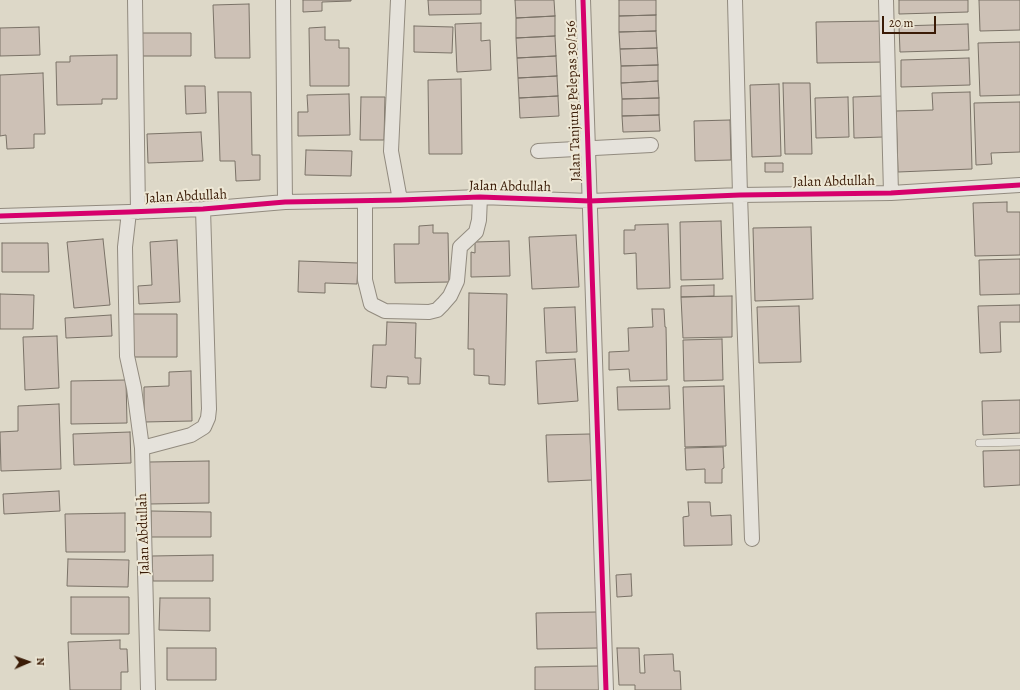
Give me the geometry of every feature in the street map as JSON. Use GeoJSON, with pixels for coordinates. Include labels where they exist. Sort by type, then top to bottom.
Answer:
{"type":"FeatureCollection","features":[{"type":"Feature","properties":{"kind":"street"},"geometry":{"type":"LineString","coordinates":[[135,0],[134,212],[125,246],[127,356],[134,388],[142,448]]}},
{"type":"Feature","properties":{"kind":"street"},"geometry":{"type":"LineString","coordinates":[[283,0],[285,202]]}},
{"type":"Feature","properties":{"kind":"street"},"geometry":{"type":"LineString","coordinates":[[398,0],[391,152],[400,200]]}},
{"type":"Feature","properties":{"kind":"street","name":"Jalan Tanjung Pelepas 30/156"},"geometry":{"type":"LineString","coordinates":[[583,0],[606,690]]}},
{"type":"Feature","properties":{"kind":"street"},"geometry":{"type":"LineString","coordinates":[[735,0],[752,539]]}},
{"type":"Feature","properties":{"kind":"street"},"geometry":{"type":"LineString","coordinates":[[886,0],[891,193]]}},
{"type":"Feature","properties":{"kind":"street"},"geometry":{"type":"LineString","coordinates":[[538,151],[651,144]]}},
{"type":"Feature","properties":{"kind":"street","name":"Jalan Abdullah"},"geometry":{"type":"LineString","coordinates":[[0,216],[203,209],[285,202],[480,197],[590,201],[891,193],[1020,185]]}},
{"type":"Feature","properties":{"kind":"street"},"geometry":{"type":"LineString","coordinates":[[365,201],[365,280],[371,304],[385,311],[429,312],[437,310],[450,296],[458,281],[460,247],[476,232],[479,220],[480,197]]}},
{"type":"Feature","properties":{"kind":"street","name":"Jalan Abdullah"},"geometry":{"type":"LineString","coordinates":[[148,690],[142,448],[191,435],[204,427],[208,418],[209,408],[203,209]]}},
{"type":"Feature","properties":{"kind":"lane"},"geometry":{"type":"LineString","coordinates":[[979,443],[1020,442]]}},
{"type":"Feature","properties":{"kind":"building"},"geometry":{"type":"Polygon","coordinates":[[[303,0],[351,1],[322,2],[322,11],[303,12],[303,0]]]}},
{"type":"Feature","properties":{"kind":"building"},"geometry":{"type":"Polygon","coordinates":[[[428,0],[481,0],[481,14],[429,15],[428,0]]]}},
{"type":"Feature","properties":{"kind":"building"},"geometry":{"type":"Polygon","coordinates":[[[515,0],[554,0],[555,16],[516,18],[515,0]]]}},
{"type":"Feature","properties":{"kind":"building"},"geometry":{"type":"Polygon","coordinates":[[[619,0],[656,0],[656,15],[619,16],[619,0]]]}},
{"type":"Feature","properties":{"kind":"building"},"geometry":{"type":"Polygon","coordinates":[[[899,0],[968,0],[968,12],[899,14],[899,0]]]}},
{"type":"Feature","properties":{"kind":"building"},"geometry":{"type":"Polygon","coordinates":[[[979,0],[1020,0],[1020,30],[980,31],[979,0]]]}},
{"type":"Feature","properties":{"kind":"building"},"geometry":{"type":"Polygon","coordinates":[[[249,4],[250,58],[215,58],[213,5],[249,4]]]}},
{"type":"Feature","properties":{"kind":"building"},"geometry":{"type":"Polygon","coordinates":[[[656,15],[656,31],[619,32],[619,16],[656,15]]]}},
{"type":"Feature","properties":{"kind":"building"},"geometry":{"type":"Polygon","coordinates":[[[555,16],[555,36],[516,38],[516,18],[555,16]]]}},
{"type":"Feature","properties":{"kind":"building"},"geometry":{"type":"Polygon","coordinates":[[[883,21],[884,62],[817,63],[816,22],[883,21]]]}},
{"type":"Feature","properties":{"kind":"building"},"geometry":{"type":"Polygon","coordinates":[[[481,23],[481,41],[490,40],[491,70],[457,72],[455,24],[481,23]]]}},
{"type":"Feature","properties":{"kind":"building"},"geometry":{"type":"Polygon","coordinates":[[[968,24],[969,50],[900,52],[899,26],[968,24]]]}},
{"type":"Feature","properties":{"kind":"building"},"geometry":{"type":"Polygon","coordinates":[[[414,26],[453,27],[452,53],[414,52],[414,26]]]}},
{"type":"Feature","properties":{"kind":"building"},"geometry":{"type":"Polygon","coordinates":[[[39,27],[40,55],[0,56],[0,28],[39,27]]]}},
{"type":"Feature","properties":{"kind":"building"},"geometry":{"type":"Polygon","coordinates":[[[325,27],[325,40],[339,40],[339,48],[349,48],[349,86],[310,86],[309,28],[325,27]]]}},
{"type":"Feature","properties":{"kind":"building"},"geometry":{"type":"Polygon","coordinates":[[[656,31],[657,48],[620,49],[619,32],[656,31]]]}},
{"type":"Feature","properties":{"kind":"building"},"geometry":{"type":"Polygon","coordinates":[[[138,33],[191,33],[191,56],[138,56],[138,33]]]}},
{"type":"Feature","properties":{"kind":"building"},"geometry":{"type":"Polygon","coordinates":[[[555,36],[556,56],[517,58],[516,38],[555,36]]]}},
{"type":"Feature","properties":{"kind":"building"},"geometry":{"type":"Polygon","coordinates":[[[1020,42],[1020,95],[980,96],[978,43],[1020,42]]]}},
{"type":"Feature","properties":{"kind":"building"},"geometry":{"type":"Polygon","coordinates":[[[657,48],[658,65],[621,66],[620,49],[657,48]]]}},
{"type":"Feature","properties":{"kind":"building"},"geometry":{"type":"Polygon","coordinates":[[[117,55],[117,99],[102,99],[102,104],[57,105],[56,62],[70,62],[70,56],[117,55]]]}},
{"type":"Feature","properties":{"kind":"building"},"geometry":{"type":"Polygon","coordinates":[[[556,56],[557,76],[518,78],[517,58],[556,56]]]}},
{"type":"Feature","properties":{"kind":"building"},"geometry":{"type":"Polygon","coordinates":[[[969,58],[970,85],[901,87],[901,60],[969,58]]]}},
{"type":"Feature","properties":{"kind":"building"},"geometry":{"type":"Polygon","coordinates":[[[658,65],[658,81],[621,83],[621,66],[658,65]]]}},
{"type":"Feature","properties":{"kind":"building"},"geometry":{"type":"Polygon","coordinates":[[[43,73],[45,134],[34,134],[34,148],[7,149],[6,135],[0,136],[0,75],[43,73]]]}},
{"type":"Feature","properties":{"kind":"building"},"geometry":{"type":"Polygon","coordinates":[[[557,76],[558,96],[519,98],[518,78],[557,76]]]}},
{"type":"Feature","properties":{"kind":"building"},"geometry":{"type":"Polygon","coordinates":[[[461,79],[462,154],[429,154],[428,80],[461,79]]]}},
{"type":"Feature","properties":{"kind":"building"},"geometry":{"type":"Polygon","coordinates":[[[658,81],[659,98],[622,99],[621,83],[658,81]]]}},
{"type":"Feature","properties":{"kind":"building"},"geometry":{"type":"Polygon","coordinates":[[[783,83],[810,83],[812,154],[785,154],[783,83]]]}},
{"type":"Feature","properties":{"kind":"building"},"geometry":{"type":"Polygon","coordinates":[[[779,84],[781,156],[752,157],[750,85],[779,84]]]}},
{"type":"Feature","properties":{"kind":"building"},"geometry":{"type":"Polygon","coordinates":[[[185,86],[205,86],[206,113],[186,114],[185,86]]]}},
{"type":"Feature","properties":{"kind":"building"},"geometry":{"type":"Polygon","coordinates":[[[218,92],[251,92],[252,155],[260,155],[260,180],[236,181],[235,161],[220,161],[218,92]]]}},
{"type":"Feature","properties":{"kind":"building"},"geometry":{"type":"Polygon","coordinates":[[[970,92],[972,169],[898,172],[896,111],[933,110],[932,93],[970,92]]]}},
{"type":"Feature","properties":{"kind":"building"},"geometry":{"type":"Polygon","coordinates":[[[349,94],[350,135],[298,136],[298,112],[308,112],[307,95],[349,94]]]}},
{"type":"Feature","properties":{"kind":"building"},"geometry":{"type":"Polygon","coordinates":[[[558,96],[559,116],[520,118],[519,98],[558,96]]]}},
{"type":"Feature","properties":{"kind":"building"},"geometry":{"type":"Polygon","coordinates":[[[882,96],[883,137],[854,138],[853,97],[882,96]]]}},
{"type":"Feature","properties":{"kind":"building"},"geometry":{"type":"Polygon","coordinates":[[[361,97],[385,97],[384,140],[360,140],[361,97]]]}},
{"type":"Feature","properties":{"kind":"building"},"geometry":{"type":"Polygon","coordinates":[[[848,97],[849,137],[816,138],[815,98],[848,97]]]}},
{"type":"Feature","properties":{"kind":"building"},"geometry":{"type":"Polygon","coordinates":[[[659,98],[659,115],[622,116],[622,99],[659,98]]]}},
{"type":"Feature","properties":{"kind":"building"},"geometry":{"type":"Polygon","coordinates":[[[1020,102],[1020,152],[991,153],[992,164],[976,165],[974,103],[1020,102]]]}},
{"type":"Feature","properties":{"kind":"building"},"geometry":{"type":"Polygon","coordinates":[[[659,115],[660,131],[623,132],[622,116],[659,115]]]}},
{"type":"Feature","properties":{"kind":"building"},"geometry":{"type":"Polygon","coordinates":[[[730,120],[731,160],[695,161],[694,121],[730,120]]]}},
{"type":"Feature","properties":{"kind":"building"},"geometry":{"type":"Polygon","coordinates":[[[201,132],[203,161],[148,163],[147,134],[201,132]]]}},
{"type":"Feature","properties":{"kind":"building"},"geometry":{"type":"Polygon","coordinates":[[[306,150],[352,151],[351,176],[305,175],[306,150]]]}},
{"type":"Feature","properties":{"kind":"building"},"geometry":{"type":"Polygon","coordinates":[[[765,163],[783,163],[783,172],[765,172],[765,163]]]}},
{"type":"Feature","properties":{"kind":"building"},"geometry":{"type":"Polygon","coordinates":[[[1007,202],[1007,212],[1020,212],[1020,255],[975,256],[973,203],[1007,202]]]}},
{"type":"Feature","properties":{"kind":"building"},"geometry":{"type":"Polygon","coordinates":[[[721,221],[723,279],[681,280],[680,222],[721,221]]]}},
{"type":"Feature","properties":{"kind":"building"},"geometry":{"type":"Polygon","coordinates":[[[668,224],[670,288],[637,289],[636,253],[624,254],[624,230],[635,230],[635,225],[668,224]]]}},
{"type":"Feature","properties":{"kind":"building"},"geometry":{"type":"Polygon","coordinates":[[[433,225],[433,233],[448,233],[449,282],[395,283],[394,244],[419,244],[419,226],[433,225]]]}},
{"type":"Feature","properties":{"kind":"building"},"geometry":{"type":"Polygon","coordinates":[[[811,227],[813,299],[755,301],[753,228],[811,227]]]}},
{"type":"Feature","properties":{"kind":"building"},"geometry":{"type":"Polygon","coordinates":[[[576,235],[579,287],[532,289],[529,237],[576,235]]]}},
{"type":"Feature","properties":{"kind":"building"},"geometry":{"type":"Polygon","coordinates":[[[103,239],[110,305],[74,308],[67,242],[103,239]]]}},
{"type":"Feature","properties":{"kind":"building"},"geometry":{"type":"Polygon","coordinates":[[[177,240],[180,302],[139,304],[138,286],[152,285],[150,242],[177,240]]]}},
{"type":"Feature","properties":{"kind":"building"},"geometry":{"type":"Polygon","coordinates":[[[509,241],[510,276],[471,277],[471,252],[475,253],[475,242],[509,241]]]}},
{"type":"Feature","properties":{"kind":"building"},"geometry":{"type":"Polygon","coordinates":[[[2,243],[48,243],[49,272],[2,272],[2,243]]]}},
{"type":"Feature","properties":{"kind":"building"},"geometry":{"type":"Polygon","coordinates":[[[1020,259],[1020,294],[980,295],[979,260],[1020,259]]]}},
{"type":"Feature","properties":{"kind":"building"},"geometry":{"type":"Polygon","coordinates":[[[299,261],[358,263],[357,284],[325,283],[325,293],[298,292],[299,261]]]}},
{"type":"Feature","properties":{"kind":"building"},"geometry":{"type":"Polygon","coordinates":[[[714,285],[714,296],[681,297],[681,286],[714,285]]]}},
{"type":"Feature","properties":{"kind":"building"},"geometry":{"type":"Polygon","coordinates":[[[469,293],[507,294],[505,385],[489,384],[489,376],[474,375],[474,349],[468,349],[469,293]]]}},
{"type":"Feature","properties":{"kind":"building"},"geometry":{"type":"Polygon","coordinates":[[[0,294],[34,295],[33,329],[0,329],[0,294]]]}},
{"type":"Feature","properties":{"kind":"building"},"geometry":{"type":"Polygon","coordinates":[[[732,296],[732,337],[683,338],[681,297],[732,296]]]}},
{"type":"Feature","properties":{"kind":"building"},"geometry":{"type":"Polygon","coordinates":[[[1020,305],[1020,322],[1000,322],[1001,352],[980,353],[978,306],[1020,305]]]}},
{"type":"Feature","properties":{"kind":"building"},"geometry":{"type":"Polygon","coordinates":[[[799,306],[801,362],[759,363],[757,307],[799,306]]]}},
{"type":"Feature","properties":{"kind":"building"},"geometry":{"type":"Polygon","coordinates":[[[575,307],[577,352],[546,353],[544,308],[575,307]]]}},
{"type":"Feature","properties":{"kind":"building"},"geometry":{"type":"Polygon","coordinates":[[[652,309],[664,309],[666,327],[667,380],[630,381],[629,369],[609,370],[609,352],[629,351],[628,328],[653,327],[652,309]]]}},
{"type":"Feature","properties":{"kind":"building"},"geometry":{"type":"Polygon","coordinates":[[[132,314],[177,314],[177,357],[132,357],[132,314]]]}},
{"type":"Feature","properties":{"kind":"building"},"geometry":{"type":"Polygon","coordinates":[[[111,315],[112,336],[66,338],[65,318],[111,315]]]}},
{"type":"Feature","properties":{"kind":"building"},"geometry":{"type":"Polygon","coordinates":[[[387,322],[416,323],[415,358],[421,358],[420,384],[408,384],[408,377],[387,376],[386,388],[371,387],[373,345],[386,345],[387,322]]]}},
{"type":"Feature","properties":{"kind":"building"},"geometry":{"type":"Polygon","coordinates":[[[57,336],[59,388],[25,390],[23,337],[57,336]]]}},
{"type":"Feature","properties":{"kind":"building"},"geometry":{"type":"Polygon","coordinates":[[[722,339],[723,380],[684,381],[683,340],[722,339]]]}},
{"type":"Feature","properties":{"kind":"building"},"geometry":{"type":"Polygon","coordinates":[[[575,359],[578,401],[538,404],[536,361],[575,359]]]}},
{"type":"Feature","properties":{"kind":"building"},"geometry":{"type":"Polygon","coordinates":[[[191,371],[192,421],[144,422],[144,387],[169,386],[169,372],[191,371]]]}},
{"type":"Feature","properties":{"kind":"building"},"geometry":{"type":"Polygon","coordinates":[[[126,380],[127,423],[71,424],[71,381],[126,380]]]}},
{"type":"Feature","properties":{"kind":"building"},"geometry":{"type":"Polygon","coordinates":[[[669,386],[670,409],[618,410],[617,387],[669,386]]]}},
{"type":"Feature","properties":{"kind":"building"},"geometry":{"type":"Polygon","coordinates":[[[724,386],[726,446],[685,447],[683,387],[724,386]]]}},
{"type":"Feature","properties":{"kind":"building"},"geometry":{"type":"Polygon","coordinates":[[[1020,400],[1020,433],[983,435],[982,401],[1020,400]]]}},
{"type":"Feature","properties":{"kind":"building"},"geometry":{"type":"Polygon","coordinates":[[[59,404],[61,469],[1,471],[0,432],[18,431],[18,406],[59,404]]]}},
{"type":"Feature","properties":{"kind":"building"},"geometry":{"type":"Polygon","coordinates":[[[130,432],[131,463],[74,465],[73,434],[130,432]]]}},
{"type":"Feature","properties":{"kind":"building"},"geometry":{"type":"Polygon","coordinates":[[[590,434],[592,480],[548,482],[546,435],[590,434]]]}},
{"type":"Feature","properties":{"kind":"building"},"geometry":{"type":"Polygon","coordinates":[[[723,447],[724,468],[722,469],[722,483],[705,483],[705,469],[686,470],[685,448],[723,447]]]}},
{"type":"Feature","properties":{"kind":"building"},"geometry":{"type":"Polygon","coordinates":[[[1020,450],[1020,485],[984,487],[983,451],[1020,450]]]}},
{"type":"Feature","properties":{"kind":"building"},"geometry":{"type":"Polygon","coordinates":[[[209,461],[209,503],[149,504],[149,462],[209,461]]]}},
{"type":"Feature","properties":{"kind":"building"},"geometry":{"type":"Polygon","coordinates":[[[59,491],[60,511],[4,514],[3,494],[59,491]]]}},
{"type":"Feature","properties":{"kind":"building"},"geometry":{"type":"Polygon","coordinates":[[[688,502],[710,502],[711,516],[731,515],[732,545],[684,546],[683,517],[689,516],[688,502]]]}},
{"type":"Feature","properties":{"kind":"building"},"geometry":{"type":"Polygon","coordinates":[[[151,511],[211,512],[211,537],[151,537],[151,511]]]}},
{"type":"Feature","properties":{"kind":"building"},"geometry":{"type":"Polygon","coordinates":[[[125,513],[125,552],[66,552],[65,514],[125,513]]]}},
{"type":"Feature","properties":{"kind":"building"},"geometry":{"type":"Polygon","coordinates":[[[213,555],[213,581],[153,581],[152,556],[213,555]]]}},
{"type":"Feature","properties":{"kind":"building"},"geometry":{"type":"Polygon","coordinates":[[[68,559],[129,560],[128,587],[67,586],[68,559]]]}},
{"type":"Feature","properties":{"kind":"building"},"geometry":{"type":"Polygon","coordinates":[[[631,574],[632,596],[617,597],[616,575],[631,574]]]}},
{"type":"Feature","properties":{"kind":"building"},"geometry":{"type":"Polygon","coordinates":[[[71,597],[129,597],[129,634],[71,634],[71,597]]]}},
{"type":"Feature","properties":{"kind":"building"},"geometry":{"type":"Polygon","coordinates":[[[160,598],[210,598],[210,631],[159,630],[160,598]]]}},
{"type":"Feature","properties":{"kind":"building"},"geometry":{"type":"Polygon","coordinates":[[[597,612],[598,648],[537,649],[536,613],[597,612]]]}},
{"type":"Feature","properties":{"kind":"building"},"geometry":{"type":"Polygon","coordinates":[[[120,640],[120,649],[127,649],[128,672],[121,672],[121,690],[70,690],[68,642],[120,640]]]}},
{"type":"Feature","properties":{"kind":"building"},"geometry":{"type":"Polygon","coordinates":[[[167,648],[216,648],[216,680],[167,680],[167,648]]]}},
{"type":"Feature","properties":{"kind":"building"},"geometry":{"type":"Polygon","coordinates":[[[617,648],[639,648],[640,673],[645,673],[644,655],[673,654],[674,671],[680,671],[681,690],[635,690],[635,685],[619,685],[617,648]]]}},
{"type":"Feature","properties":{"kind":"building"},"geometry":{"type":"Polygon","coordinates":[[[600,666],[601,690],[535,690],[535,667],[600,666]]]}},
{"type":"Feature","properties":{"kind":"cycle path"},"geometry":{"type":"LineString","coordinates":[[583,0],[606,690]]}},
{"type":"Feature","properties":{"kind":"cycle path"},"geometry":{"type":"LineString","coordinates":[[0,216],[203,209],[285,202],[480,197],[590,201],[740,195],[891,193],[1020,185]]}}]}
